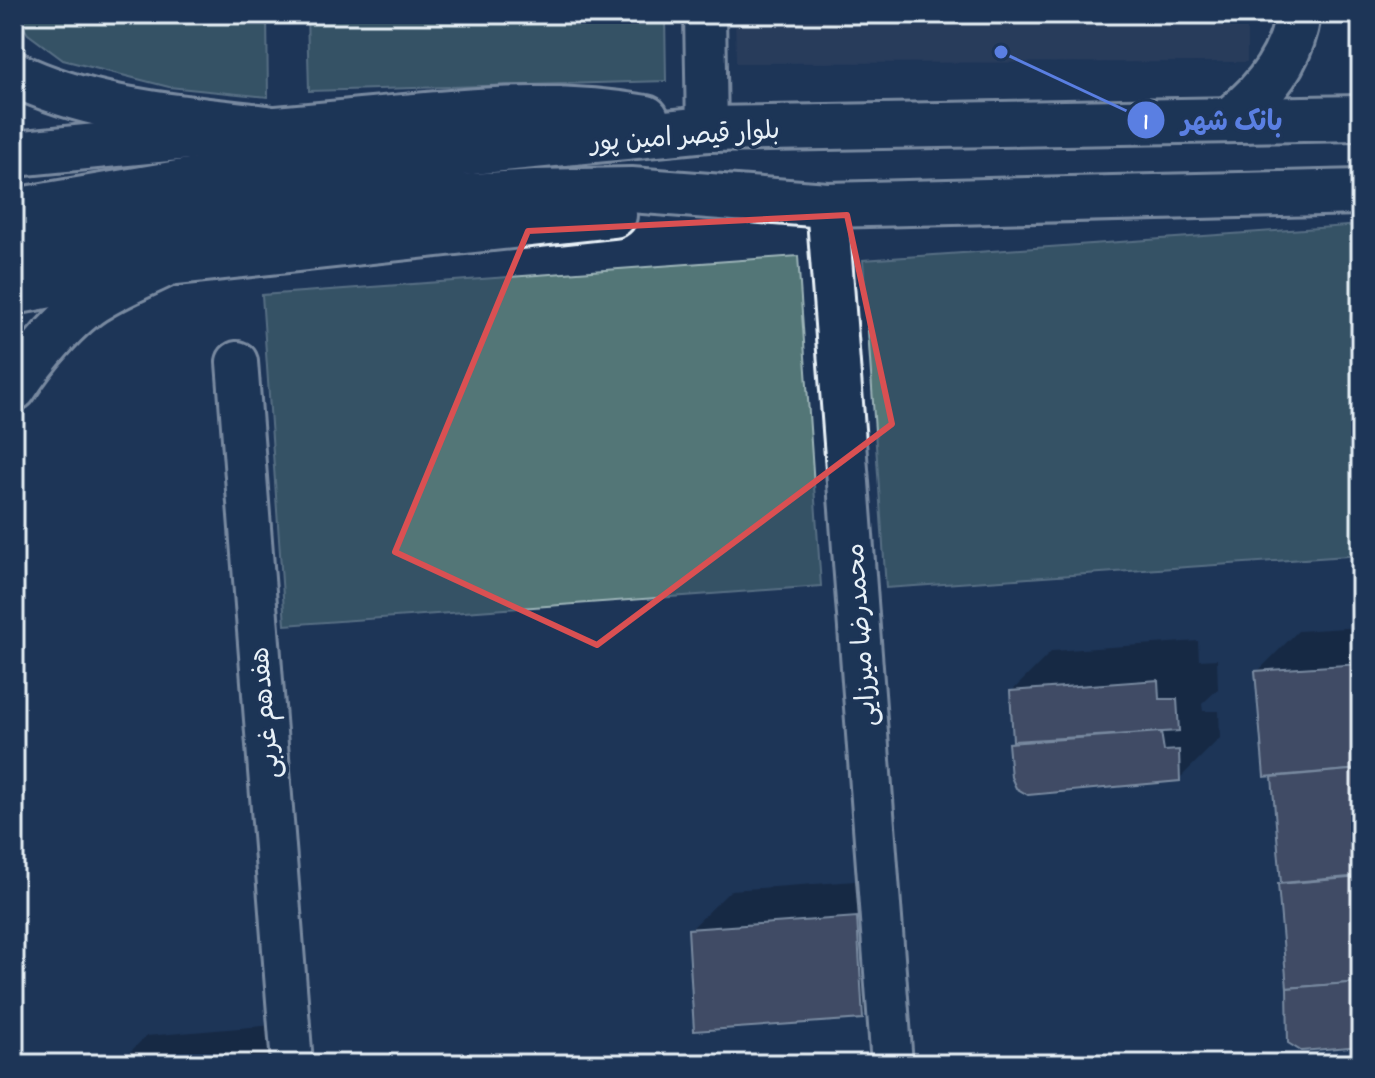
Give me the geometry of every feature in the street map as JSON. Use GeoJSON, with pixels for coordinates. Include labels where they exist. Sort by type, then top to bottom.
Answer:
{"type":"FeatureCollection","features":[{"type":"Feature","properties":{"kind":"main road"},"geometry":{"type":"LineString","coordinates":[[1232,118],[1254,101],[1280,68],[1296,28],[1298,14]]}},
{"type":"Feature","properties":{"kind":"main road"},"geometry":{"type":"LineString","coordinates":[[14,74],[76,99],[122,109],[267,128]]}},
{"type":"Feature","properties":{"kind":"main road"},"geometry":{"type":"LineString","coordinates":[[14,154],[494,108],[608,111],[707,129]]}},
{"type":"Feature","properties":{"kind":"main road","name":"بلوار قیصر امین پور"},"geometry":{"type":"LineString","coordinates":[[14,211],[208,178],[707,129],[1361,118]]}},
{"type":"Feature","properties":{"kind":"main road","name":"بلوار قیصر امین پور"},"geometry":{"type":"LineString","coordinates":[[15,267],[231,218],[391,201],[631,190],[827,205],[1361,192]]}},
{"type":"Feature","properties":{"kind":"main road"},"geometry":{"type":"LineString","coordinates":[[15,267],[168,263],[594,218],[725,197]]}},
{"type":"Feature","properties":{"kind":"main road"},"geometry":{"type":"LineString","coordinates":[[14,388],[25,370],[68,323],[98,298],[168,263]]}},
{"type":"Feature","properties":{"kind":"street"},"geometry":{"type":"LineString","coordinates":[[705,14],[707,129]]}},
{"type":"Feature","properties":{"kind":"street","name":"محمدرضا میرزایی"},"geometry":{"type":"LineString","coordinates":[[827,205],[892,1064]]}},
{"type":"Feature","properties":{"kind":"street","name":"هفدهم غربی"},"geometry":{"type":"LineString","coordinates":[[237,362],[292,1064]]}},
{"type":"Feature","properties":{"kind":"highlighted area"},"geometry":{"type":"Polygon","coordinates":[[[847,215],[892,424],[597,645],[395,552],[528,231],[847,215]]]}},
{"type":"Feature","properties":{"kind":"shaded area"},"geometry":{"type":"Polygon","coordinates":[[[735,14],[1247,14],[1247,62],[736,63],[735,14]]]}},
{"type":"Feature","properties":{"kind":"green space"},"geometry":{"type":"Polygon","coordinates":[[[15,14],[267,14],[268,97],[169,87],[63,60],[28,34],[15,14]]]}},
{"type":"Feature","properties":{"kind":"green space"},"geometry":{"type":"Polygon","coordinates":[[[307,14],[665,14],[666,81],[309,91],[307,14]]]}},
{"type":"Feature","properties":{"kind":"green space"},"geometry":{"type":"Polygon","coordinates":[[[1361,225],[1361,555],[886,588],[863,260],[1361,225]]]}},
{"type":"Feature","properties":{"kind":"green space"},"geometry":{"type":"Polygon","coordinates":[[[798,256],[821,586],[285,625],[262,295],[798,256]]]}},
{"type":"Feature","properties":{"kind":"building"},"geometry":{"type":"Polygon","coordinates":[[[1361,664],[1361,769],[1264,777],[1255,671],[1361,664]]]}},
{"type":"Feature","properties":{"kind":"building"},"geometry":{"type":"Polygon","coordinates":[[[1158,680],[1159,699],[1177,699],[1179,731],[1013,741],[1010,691],[1158,680]]]}},
{"type":"Feature","properties":{"kind":"building"},"geometry":{"type":"Polygon","coordinates":[[[1161,732],[1164,751],[1179,750],[1180,781],[1028,795],[1016,788],[1011,777],[1008,743],[1161,732]]]}},
{"type":"Feature","properties":{"kind":"building"},"geometry":{"type":"Polygon","coordinates":[[[1361,769],[1361,876],[1281,883],[1272,777],[1361,769]]]}},
{"type":"Feature","properties":{"kind":"building"},"geometry":{"type":"Polygon","coordinates":[[[1361,877],[1361,982],[1287,988],[1278,884],[1361,877]]]}},
{"type":"Feature","properties":{"kind":"building"},"geometry":{"type":"Polygon","coordinates":[[[857,917],[863,1019],[694,1031],[688,929],[857,917]]]}},
{"type":"Feature","properties":{"kind":"building"},"geometry":{"type":"Polygon","coordinates":[[[1361,982],[1361,1046],[1301,1051],[1288,1043],[1287,988],[1361,982]]]}},
{"type":"Feature","properties":{"kind":"place","name":"بانک شهر"},"geometry":{"type":"Point","coordinates":[1001,52]}}]}
